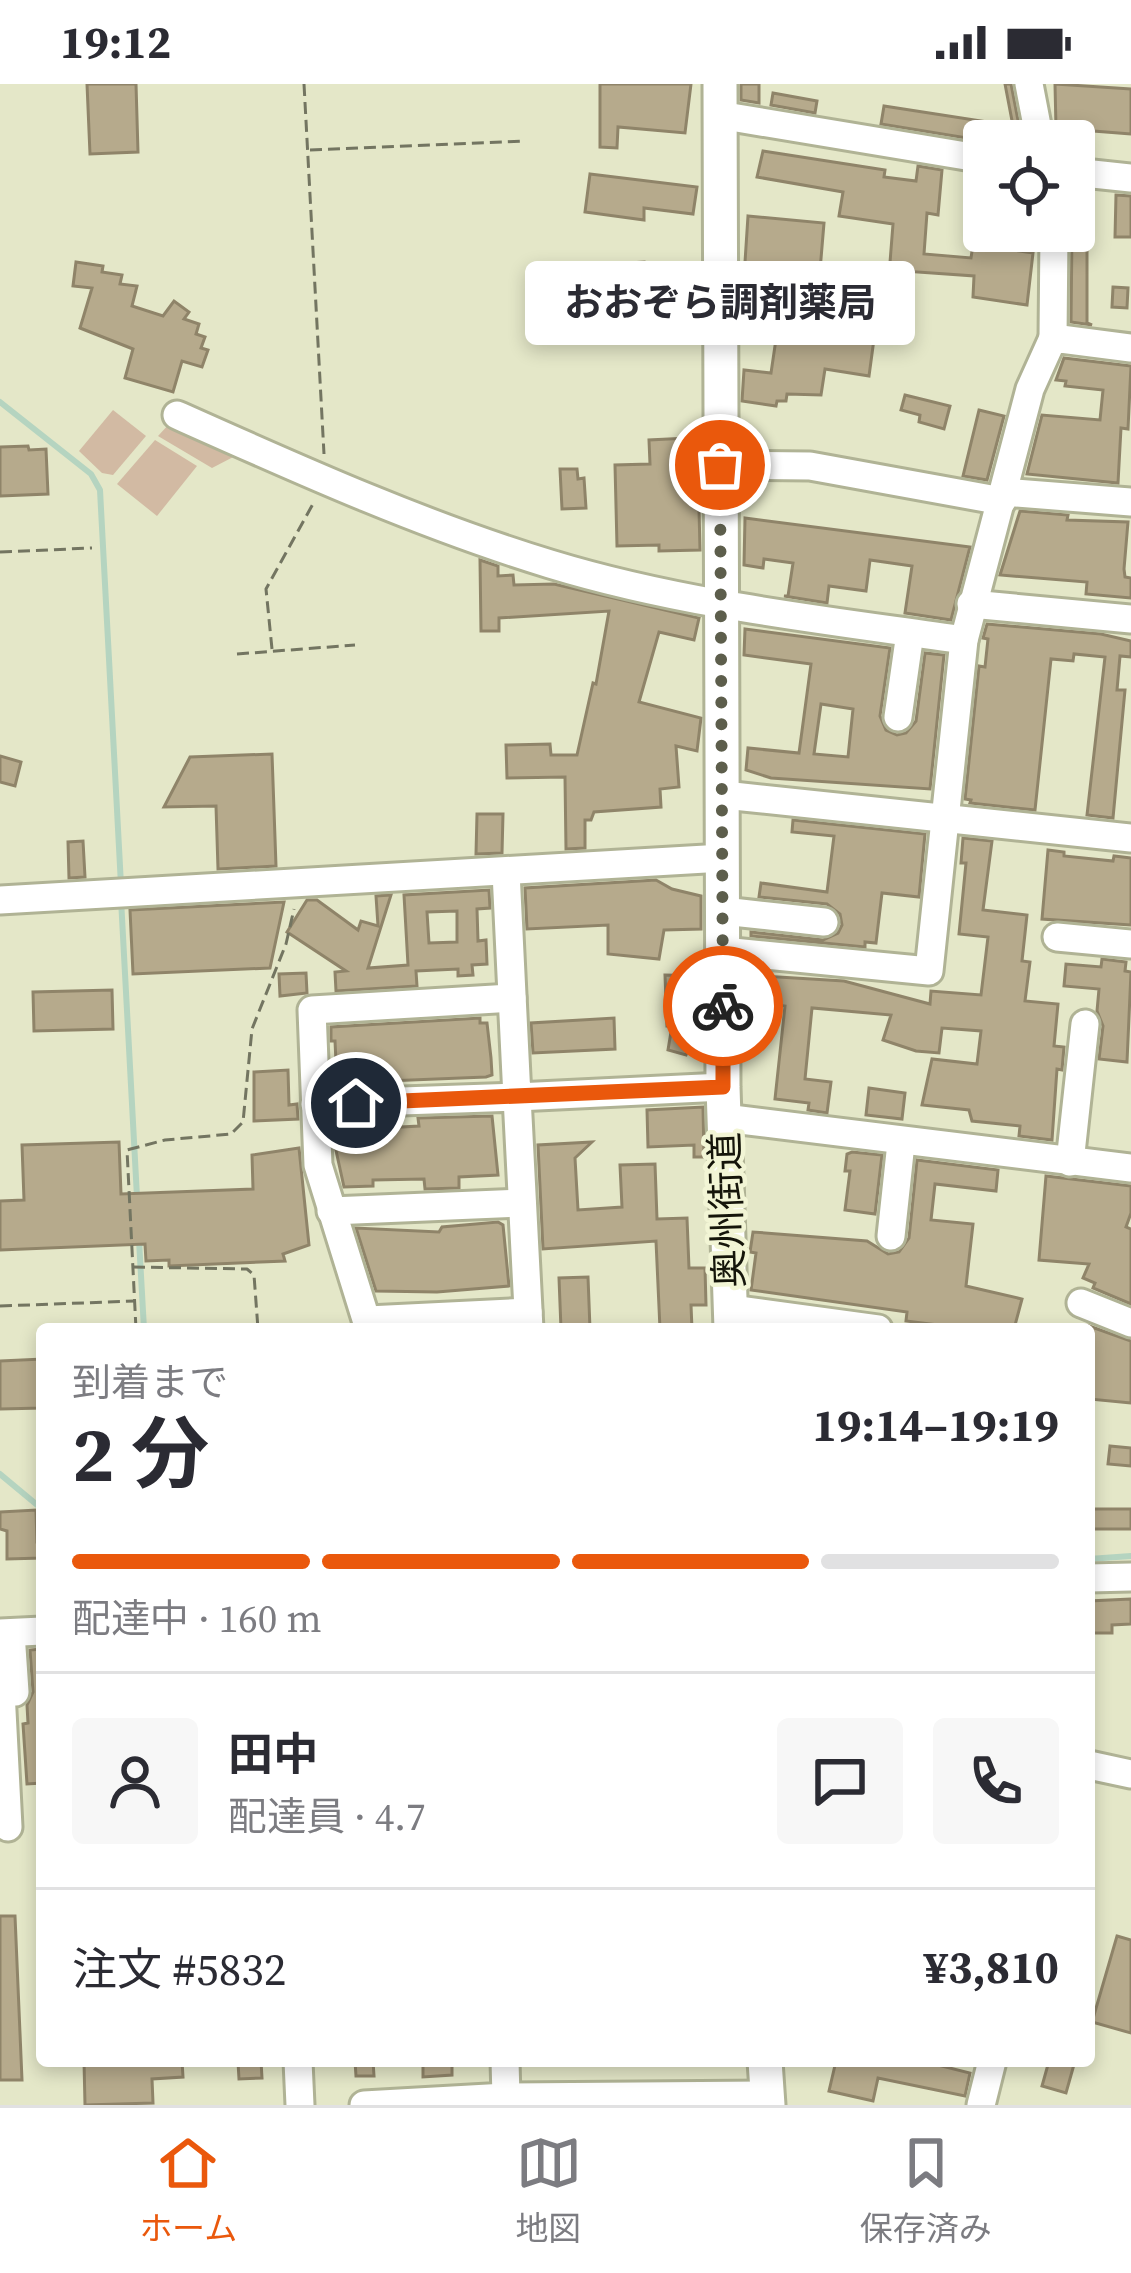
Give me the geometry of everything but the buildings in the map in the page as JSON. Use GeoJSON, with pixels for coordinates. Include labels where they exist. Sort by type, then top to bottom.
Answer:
{"type":"FeatureCollection","features":[{"type":"Feature","properties":{"kind":"main road","name":"奥州街道"},"geometry":{"type":"LineString","coordinates":[[719,99],[724,1102],[731,1319]]}},
{"type":"Feature","properties":{"kind":"main road"},"geometry":{"type":"LineString","coordinates":[[765,2067],[768,2100]]}},
{"type":"Feature","properties":{"kind":"street"},"geometry":{"type":"LineString","coordinates":[[1028,84],[1036,120]]}},
{"type":"Feature","properties":{"kind":"street"},"geometry":{"type":"LineString","coordinates":[[719,99],[963,154]]}},
{"type":"Feature","properties":{"kind":"street"},"geometry":{"type":"LineString","coordinates":[[1095,174],[1131,178]]}},
{"type":"Feature","properties":{"kind":"street"},"geometry":{"type":"LineString","coordinates":[[723,951],[929,970],[964,640],[1030,389],[1053,338],[1054,252]]}},
{"type":"Feature","properties":{"kind":"street"},"geometry":{"type":"LineString","coordinates":[[1053,338],[1131,347]]}},
{"type":"Feature","properties":{"kind":"street"},"geometry":{"type":"LineString","coordinates":[[177,416],[386,507],[553,565],[723,605],[964,640]]}},
{"type":"Feature","properties":{"kind":"street"},"geometry":{"type":"LineString","coordinates":[[720,465],[811,466],[1003,496],[1130,502],[1131,490]]}},
{"type":"Feature","properties":{"kind":"street"},"geometry":{"type":"LineString","coordinates":[[971,604],[1131,619]]}},
{"type":"Feature","properties":{"kind":"street"},"geometry":{"type":"LineString","coordinates":[[898,717],[910,633]]}},
{"type":"Feature","properties":{"kind":"street"},"geometry":{"type":"LineString","coordinates":[[724,795],[1131,838]]}},
{"type":"Feature","properties":{"kind":"street"},"geometry":{"type":"LineString","coordinates":[[0,900],[723,858]]}},
{"type":"Feature","properties":{"kind":"street"},"geometry":{"type":"LineString","coordinates":[[432,1323],[528,1320],[506,872]]}},
{"type":"Feature","properties":{"kind":"street"},"geometry":{"type":"LineString","coordinates":[[723,911],[824,922]]}},
{"type":"Feature","properties":{"kind":"street"},"geometry":{"type":"LineString","coordinates":[[1057,938],[1131,944]]}},
{"type":"Feature","properties":{"kind":"street"},"geometry":{"type":"LineString","coordinates":[[367,1323],[318,1165],[312,1010],[512,998]]}},
{"type":"Feature","properties":{"kind":"street"},"geometry":{"type":"LineString","coordinates":[[1070,1162],[1085,1024]]}},
{"type":"Feature","properties":{"kind":"street"},"geometry":{"type":"LineString","coordinates":[[315,1104],[517,1097],[724,1102],[901,1142],[1131,1168]]}},
{"type":"Feature","properties":{"kind":"street"},"geometry":{"type":"LineString","coordinates":[[891,1236],[901,1142]]}},
{"type":"Feature","properties":{"kind":"street"},"geometry":{"type":"LineString","coordinates":[[331,1211],[523,1203]]}},
{"type":"Feature","properties":{"kind":"street"},"geometry":{"type":"LineString","coordinates":[[1081,1303],[1131,1323]]}},
{"type":"Feature","properties":{"kind":"street"},"geometry":{"type":"LineString","coordinates":[[731,1319],[790,1323]]}},
{"type":"Feature","properties":{"kind":"street"},"geometry":{"type":"LineString","coordinates":[[1095,1578],[1131,1576]]}},
{"type":"Feature","properties":{"kind":"street"},"geometry":{"type":"LineString","coordinates":[[20,1786],[6,1633],[36,1631]]}},
{"type":"Feature","properties":{"kind":"street"},"geometry":{"type":"LineString","coordinates":[[0,1672],[8,1827]]}},
{"type":"Feature","properties":{"kind":"street"},"geometry":{"type":"LineString","coordinates":[[1095,1766],[1131,1774]]}},
{"type":"Feature","properties":{"kind":"street"},"geometry":{"type":"LineString","coordinates":[[298,2067],[300,2105]]}},
{"type":"Feature","properties":{"kind":"street"},"geometry":{"type":"LineString","coordinates":[[505,2067],[506,2097]]}},
{"type":"Feature","properties":{"kind":"street"},"geometry":{"type":"LineString","coordinates":[[981,2105],[990,2067]]}},
{"type":"Feature","properties":{"kind":"street"},"geometry":{"type":"LineString","coordinates":[[364,2105],[506,2097],[768,2100]]}},
{"type":"Feature","properties":{"kind":"path"},"geometry":{"type":"LineString","coordinates":[[272,649],[266,589],[326,481],[304,84]]}},
{"type":"Feature","properties":{"kind":"path"},"geometry":{"type":"LineString","coordinates":[[308,151],[524,141]]}},
{"type":"Feature","properties":{"kind":"path"},"geometry":{"type":"LineString","coordinates":[[0,552],[92,548]]}},
{"type":"Feature","properties":{"kind":"path"},"geometry":{"type":"LineString","coordinates":[[237,654],[355,645]]}},
{"type":"Feature","properties":{"kind":"path"},"geometry":{"type":"LineString","coordinates":[[136,1323],[127,1150],[231,1134],[243,1122],[252,1029],[286,944],[300,884]]}},
{"type":"Feature","properties":{"kind":"path"},"geometry":{"type":"LineString","coordinates":[[135,1267],[247,1269],[254,1275],[258,1323]]}},
{"type":"Feature","properties":{"kind":"path"},"geometry":{"type":"LineString","coordinates":[[0,1306],[135,1301]]}},
{"type":"Feature","properties":{"kind":"shaded area"},"geometry":{"type":"Polygon","coordinates":[[[113,410],[146,436],[113,475],[102,473],[79,451],[113,410]]]}},
{"type":"Feature","properties":{"kind":"shaded area"},"geometry":{"type":"Polygon","coordinates":[[[171,422],[239,454],[212,468],[158,436],[171,422]]]}},
{"type":"Feature","properties":{"kind":"shaded area"},"geometry":{"type":"Polygon","coordinates":[[[155,440],[197,466],[157,516],[117,484],[155,440]]]}},
{"type":"Feature","properties":{"kind":"waterway"},"geometry":{"type":"LineString","coordinates":[[0,402],[91,474],[100,490],[121,885]]}},
{"type":"Feature","properties":{"kind":"waterway"},"geometry":{"type":"LineString","coordinates":[[121,899],[137,1197]]}},
{"type":"Feature","properties":{"kind":"waterway"},"geometry":{"type":"LineString","coordinates":[[139,1240],[144,1323]]}},
{"type":"Feature","properties":{"kind":"waterway"},"geometry":{"type":"LineString","coordinates":[[0,1474],[36,1504]]}},
{"type":"Feature","properties":{"kind":"waterway"},"geometry":{"type":"LineString","coordinates":[[1095,1559],[1131,1556]]}},
{"type":"Feature","properties":{"kind":"way so far"},"geometry":{"type":"LineString","coordinates":[[720,465],[723,1006]]}},
{"type":"Feature","properties":{"kind":"place","name":"おおぞら調剤薬局"},"geometry":{"type":"Point","coordinates":[720,465]}},
{"type":"Feature","properties":{"kind":"route"},"geometry":{"type":"LineString","coordinates":[[356,1103],[723,1087],[723,1006]]}}]}
